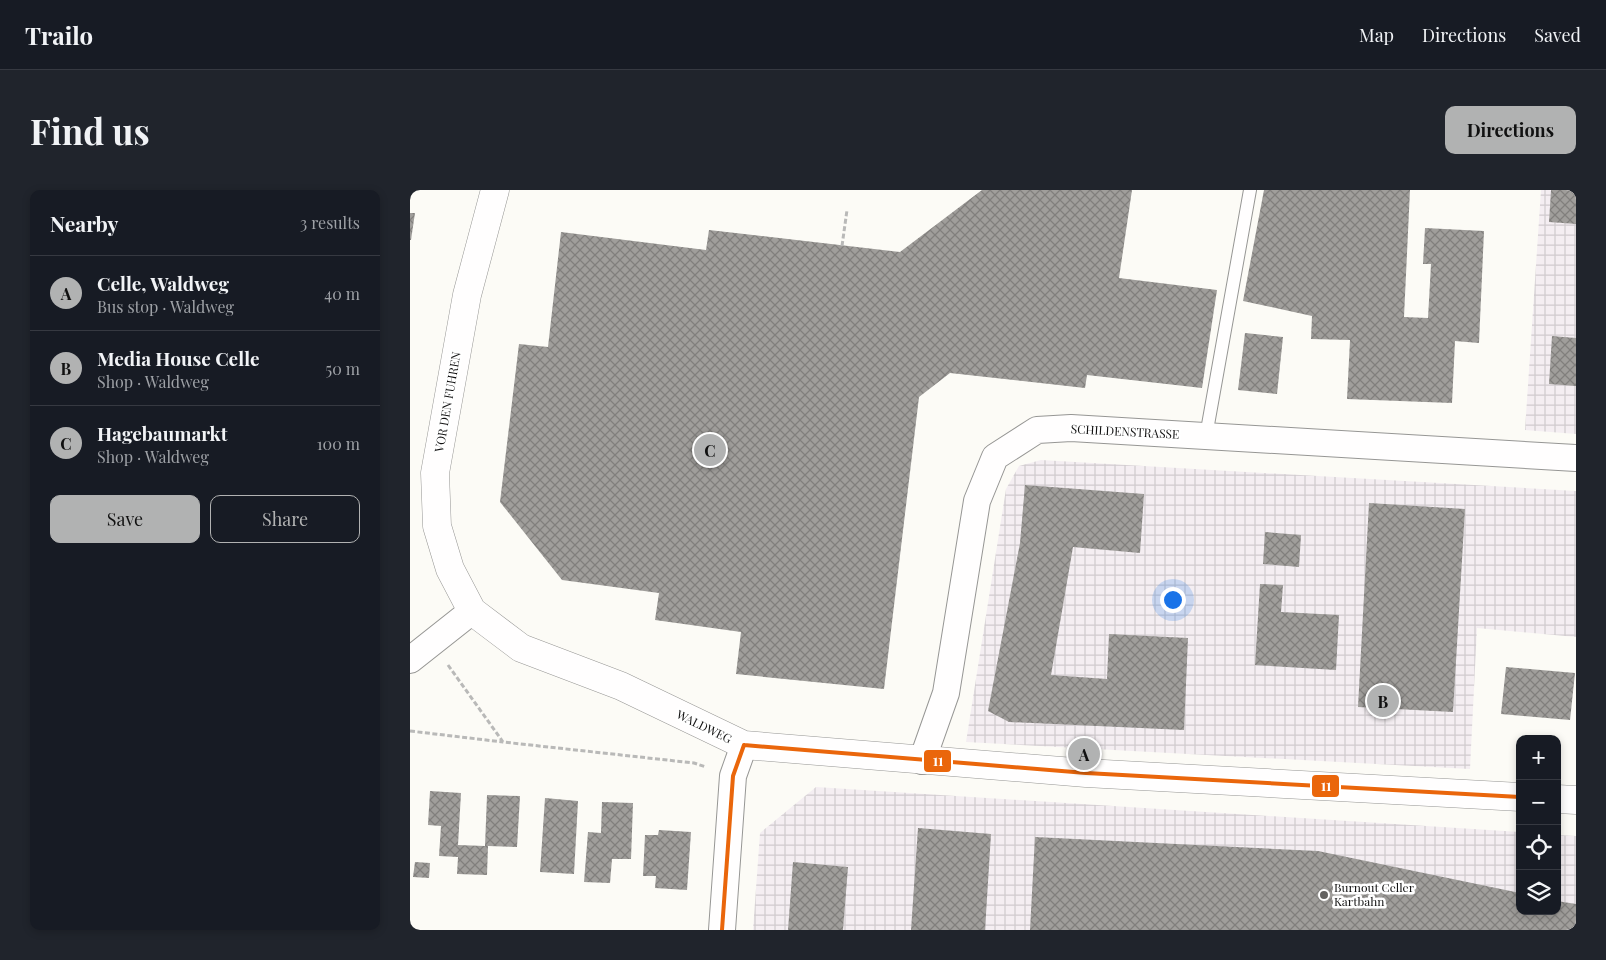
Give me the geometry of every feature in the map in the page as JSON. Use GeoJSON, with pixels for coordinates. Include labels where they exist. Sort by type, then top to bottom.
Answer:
{"type":"FeatureCollection","features":[{"type":"Feature","properties":{"kind":"street","name":"VOR DEN FUHREN"},"geometry":{"type":"LineString","coordinates":[[472,610],[450,570],[437,526],[435,473],[467,295],[495,190]]}},
{"type":"Feature","properties":{"kind":"street","name":"SCHILDENSTRASSE"},"geometry":{"type":"LineString","coordinates":[[922,761],[946,693],[977,501],[996,457],[1037,430],[1071,428],[1576,458]]}},
{"type":"Feature","properties":{"kind":"street"},"geometry":{"type":"LineString","coordinates":[[410,660],[472,610]]}},
{"type":"Feature","properties":{"kind":"street","name":"WALDWEG"},"geometry":{"type":"LineString","coordinates":[[472,610],[521,648],[621,686],[744,746],[1086,773],[1516,797]]}},
{"type":"Feature","properties":{"kind":"street"},"geometry":{"type":"LineString","coordinates":[[722,930],[733,776],[744,746]]}},
{"type":"Feature","properties":{"kind":"street"},"geometry":{"type":"LineString","coordinates":[[1561,799],[1576,800]]}},
{"type":"Feature","properties":{"kind":"lane"},"geometry":{"type":"LineString","coordinates":[[1206,436],[1250,190]]}},
{"type":"Feature","properties":{"kind":"path"},"geometry":{"type":"LineString","coordinates":[[842,246],[847,210]]}},
{"type":"Feature","properties":{"kind":"path"},"geometry":{"type":"LineString","coordinates":[[432,642],[503,742]]}},
{"type":"Feature","properties":{"kind":"path"},"geometry":{"type":"LineString","coordinates":[[410,730],[694,763],[733,776]]}},
{"type":"Feature","properties":{"kind":"shaded area"},"geometry":{"type":"Polygon","coordinates":[[[1541,190],[1576,190],[1576,434],[1525,430],[1541,190]]]}},
{"type":"Feature","properties":{"kind":"shaded area"},"geometry":{"type":"Polygon","coordinates":[[[1041,460],[1576,491],[1576,637],[1477,628],[1470,769],[966,742],[1006,489],[1019,466],[1041,460]]]}},
{"type":"Feature","properties":{"kind":"shaded area"},"geometry":{"type":"Polygon","coordinates":[[[816,787],[1516,832],[1516,915],[1561,915],[1561,835],[1576,836],[1576,930],[753,930],[760,833],[816,787]]]}},
{"type":"Feature","properties":{"kind":"building"},"geometry":{"type":"Polygon","coordinates":[[[982,190],[1132,190],[1119,278],[1217,290],[1202,388],[1087,375],[1085,388],[950,373],[919,397],[884,689],[736,674],[741,632],[655,620],[659,593],[562,580],[500,502],[519,344],[548,347],[561,232],[706,250],[709,230],[900,252],[982,190]]]}},
{"type":"Feature","properties":{"kind":"building"},"geometry":{"type":"Polygon","coordinates":[[[1264,190],[1410,190],[1404,317],[1428,318],[1431,264],[1423,264],[1425,228],[1484,231],[1479,343],[1455,341],[1452,403],[1347,399],[1350,340],[1311,339],[1312,316],[1243,301],[1264,190]]]}},
{"type":"Feature","properties":{"kind":"building"},"geometry":{"type":"Polygon","coordinates":[[[1551,190],[1576,190],[1576,224],[1549,222],[1551,190]]]}},
{"type":"Feature","properties":{"kind":"building"},"geometry":{"type":"Polygon","coordinates":[[[410,213],[415,213],[411,240],[410,240],[410,213]]]}},
{"type":"Feature","properties":{"kind":"building"},"geometry":{"type":"Polygon","coordinates":[[[1245,333],[1283,337],[1277,394],[1238,390],[1245,333]]]}},
{"type":"Feature","properties":{"kind":"building"},"geometry":{"type":"Polygon","coordinates":[[[1552,336],[1576,338],[1576,386],[1549,384],[1552,336]]]}},
{"type":"Feature","properties":{"kind":"building"},"geometry":{"type":"Polygon","coordinates":[[[1025,485],[1144,494],[1140,553],[1073,547],[1051,675],[1107,679],[1109,634],[1188,638],[1184,730],[1009,722],[988,711],[1020,543],[1025,485]]]}},
{"type":"Feature","properties":{"kind":"building"},"geometry":{"type":"Polygon","coordinates":[[[1369,503],[1465,509],[1453,712],[1358,707],[1369,503]]]}},
{"type":"Feature","properties":{"kind":"building"},"geometry":{"type":"Polygon","coordinates":[[[1265,532],[1301,535],[1299,567],[1263,564],[1265,532]]]}},
{"type":"Feature","properties":{"kind":"building"},"geometry":{"type":"Polygon","coordinates":[[[1260,584],[1283,585],[1281,612],[1339,615],[1336,670],[1255,665],[1260,584]]]}},
{"type":"Feature","properties":{"kind":"building"},"geometry":{"type":"Polygon","coordinates":[[[1506,667],[1575,673],[1570,720],[1501,714],[1506,667]]]}},
{"type":"Feature","properties":{"kind":"building"},"geometry":{"type":"Polygon","coordinates":[[[430,791],[461,793],[458,845],[485,846],[487,795],[520,796],[517,847],[488,846],[487,875],[457,874],[458,857],[439,856],[441,826],[428,825],[430,791]]]}},
{"type":"Feature","properties":{"kind":"building"},"geometry":{"type":"Polygon","coordinates":[[[545,798],[578,801],[574,874],[540,872],[545,798]]]}},
{"type":"Feature","properties":{"kind":"building"},"geometry":{"type":"Polygon","coordinates":[[[602,802],[633,803],[631,859],[612,859],[610,883],[584,882],[588,832],[601,833],[602,802]]]}},
{"type":"Feature","properties":{"kind":"building"},"geometry":{"type":"Polygon","coordinates":[[[918,828],[991,834],[985,930],[911,930],[918,828]]]}},
{"type":"Feature","properties":{"kind":"building"},"geometry":{"type":"Polygon","coordinates":[[[659,830],[691,832],[687,890],[655,888],[656,876],[643,876],[645,835],[658,835],[659,830]]]}},
{"type":"Feature","properties":{"kind":"building"},"geometry":{"type":"Polygon","coordinates":[[[1035,837],[1318,851],[1516,892],[1516,915],[1561,915],[1561,902],[1576,904],[1576,930],[1030,930],[1035,837]]]}},
{"type":"Feature","properties":{"kind":"building"},"geometry":{"type":"Polygon","coordinates":[[[415,862],[430,863],[429,878],[413,877],[415,862]]]}},
{"type":"Feature","properties":{"kind":"building"},"geometry":{"type":"Polygon","coordinates":[[[793,862],[848,867],[843,930],[788,930],[793,862]]]}},
{"type":"Feature","properties":{"kind":"transit line","name":"11"},"geometry":{"type":"LineString","coordinates":[[744,745],[1086,773],[1516,797]]}},
{"type":"Feature","properties":{"kind":"transit line","name":"11"},"geometry":{"type":"LineString","coordinates":[[722,930],[733,776],[744,745]]}},
{"type":"Feature","properties":{"kind":"place","name":"Hagebaumarkt"},"geometry":{"type":"Point","coordinates":[710,450]}},
{"type":"Feature","properties":{"kind":"place","name":"Media House Celle"},"geometry":{"type":"Point","coordinates":[1383,701]}},
{"type":"Feature","properties":{"kind":"place","name":"Celle, Waldweg"},"geometry":{"type":"Point","coordinates":[1084,754]}},
{"type":"Feature","properties":{"kind":"place","name":"Burnout Celler Kartbahn"},"geometry":{"type":"Point","coordinates":[1324,895]}}]}
